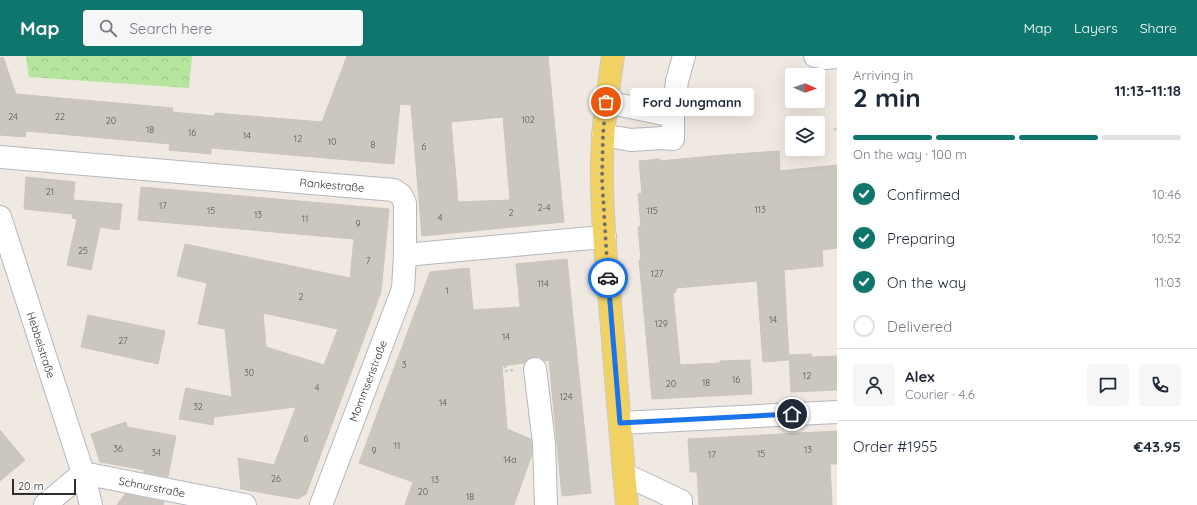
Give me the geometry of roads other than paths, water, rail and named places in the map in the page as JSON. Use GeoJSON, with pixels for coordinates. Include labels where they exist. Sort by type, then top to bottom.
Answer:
{"type":"FeatureCollection","features":[{"type":"Feature","properties":{"kind":"main road"},"geometry":{"type":"LineString","coordinates":[[613,56],[603,135],[602,179],[605,237],[627,505]]}},
{"type":"Feature","properties":{"kind":"street"},"geometry":{"type":"LineString","coordinates":[[603,135],[631,140],[662,138],[673,139],[673,114],[677,81],[684,56]]}},
{"type":"Feature","properties":{"kind":"street"},"geometry":{"type":"LineString","coordinates":[[815,56],[837,57]]}},
{"type":"Feature","properties":{"kind":"street"},"geometry":{"type":"LineString","coordinates":[[606,102],[664,114],[673,114]]}},
{"type":"Feature","properties":{"kind":"street","name":"Rankestraße"},"geometry":{"type":"LineString","coordinates":[[0,157],[394,190],[402,195],[405,203],[405,256]]}},
{"type":"Feature","properties":{"kind":"street","name":"Hebbelstraße"},"geometry":{"type":"LineString","coordinates":[[0,217],[83,473],[90,505]]}},
{"type":"Feature","properties":{"kind":"street"},"geometry":{"type":"LineString","coordinates":[[405,256],[605,237]]}},
{"type":"Feature","properties":{"kind":"street","name":"Mommsenstraße"},"geometry":{"type":"LineString","coordinates":[[322,505],[402,289],[405,256]]}},
{"type":"Feature","properties":{"kind":"street"},"geometry":{"type":"LineString","coordinates":[[535,369],[544,443],[546,505]]}},
{"type":"Feature","properties":{"kind":"street"},"geometry":{"type":"LineString","coordinates":[[620,423],[837,412]]}},
{"type":"Feature","properties":{"kind":"street"},"geometry":{"type":"LineString","coordinates":[[45,505],[83,473]]}},
{"type":"Feature","properties":{"kind":"street","name":"Schnurstraße"},"geometry":{"type":"LineString","coordinates":[[83,473],[246,505]]}},
{"type":"Feature","properties":{"kind":"street"},"geometry":{"type":"LineString","coordinates":[[624,474],[681,501],[681,505]]}},
{"type":"Feature","properties":{"kind":"place","name":"Ford Jungmann"},"geometry":{"type":"Point","coordinates":[606,102]}}]}
